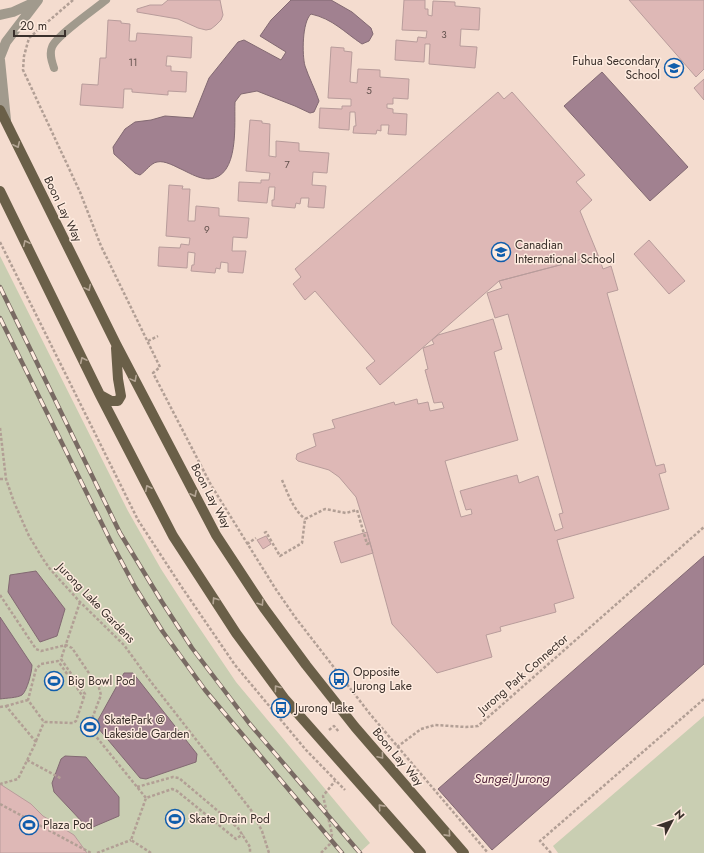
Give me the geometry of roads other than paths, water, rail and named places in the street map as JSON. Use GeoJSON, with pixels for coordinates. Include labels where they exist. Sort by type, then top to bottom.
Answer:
{"type":"FeatureCollection","features":[{"type":"Feature","properties":{"kind":"main road","name":"Boon Lay Way"},"geometry":{"type":"LineString","coordinates":[[0,110],[116,344],[216,535],[269,614],[306,665],[355,727],[464,853]]}},
{"type":"Feature","properties":{"kind":"main road"},"geometry":{"type":"LineString","coordinates":[[0,191],[100,395],[173,536],[236,633],[284,698],[421,853]]}},
{"type":"Feature","properties":{"kind":"main road"},"geometry":{"type":"LineString","coordinates":[[100,395],[111,401],[118,401],[121,396],[118,379],[116,344]]}},
{"type":"Feature","properties":{"kind":"street"},"geometry":{"type":"LineString","coordinates":[[0,15],[13,12],[37,1]]}},
{"type":"Feature","properties":{"kind":"street"},"geometry":{"type":"LineString","coordinates":[[6,121],[0,59],[6,42],[37,1]]}},
{"type":"Feature","properties":{"kind":"lane"},"geometry":{"type":"LineString","coordinates":[[54,68],[50,57],[51,47],[53,44],[106,0]]}},
{"type":"Feature","properties":{"kind":"water"},"geometry":{"type":"Polygon","coordinates":[[[291,0],[331,0],[352,12],[371,28],[373,34],[369,41],[362,44],[338,26],[326,19],[311,14],[308,18],[304,31],[303,54],[305,66],[319,101],[314,112],[310,113],[257,91],[241,94],[235,102],[235,135],[231,159],[226,169],[219,176],[209,179],[192,175],[163,162],[153,164],[140,175],[135,173],[114,154],[113,147],[125,129],[135,122],[165,116],[193,118],[209,78],[238,42],[244,40],[281,60],[286,52],[260,36],[271,20],[291,0]]]}},
{"type":"Feature","properties":{"kind":"water"},"geometry":{"type":"Polygon","coordinates":[[[602,72],[688,167],[650,201],[564,106],[602,72]]]}},
{"type":"Feature","properties":{"kind":"water","name":"Sungei Jurong"},"geometry":{"type":"Polygon","coordinates":[[[704,556],[704,664],[492,850],[438,789],[704,556]]]}},
{"type":"Feature","properties":{"kind":"water"},"geometry":{"type":"Polygon","coordinates":[[[36,571],[65,609],[57,636],[40,642],[8,592],[10,575],[36,571]]]}},
{"type":"Feature","properties":{"kind":"water"},"geometry":{"type":"Polygon","coordinates":[[[0,617],[32,665],[29,681],[24,693],[20,696],[0,699],[0,617]]]}},
{"type":"Feature","properties":{"kind":"water"},"geometry":{"type":"Polygon","coordinates":[[[124,673],[133,673],[197,754],[196,762],[146,779],[140,778],[98,728],[98,720],[124,673]]]}},
{"type":"Feature","properties":{"kind":"water"},"geometry":{"type":"Polygon","coordinates":[[[65,756],[86,757],[119,797],[119,816],[93,827],[85,825],[54,792],[52,783],[61,759],[65,756]]]}},
{"type":"Feature","properties":{"kind":"railway"},"geometry":{"type":"LineString","coordinates":[[0,287],[120,533],[162,602],[192,648],[249,723],[360,853]]}},
{"type":"Feature","properties":{"kind":"railway"},"geometry":{"type":"LineString","coordinates":[[0,318],[111,542],[135,587],[163,632],[205,690],[342,853]]}},
{"type":"Feature","properties":{"kind":"place","name":"Fuhua Secondary School"},"geometry":{"type":"Point","coordinates":[674,68]}},
{"type":"Feature","properties":{"kind":"place","name":"Canadian International School"},"geometry":{"type":"Point","coordinates":[501,252]}},
{"type":"Feature","properties":{"kind":"place","name":"Opposite Jurong Lake"},"geometry":{"type":"Point","coordinates":[339,679]}},
{"type":"Feature","properties":{"kind":"place","name":"Big Bowl Pod"},"geometry":{"type":"Point","coordinates":[54,681]}},
{"type":"Feature","properties":{"kind":"place","name":"Jurong Lake"},"geometry":{"type":"Point","coordinates":[281,708]}},
{"type":"Feature","properties":{"kind":"place","name":"SkatePark @ Lakeside Garden"},"geometry":{"type":"Point","coordinates":[90,727]}},
{"type":"Feature","properties":{"kind":"place","name":"Skate Drain Pod"},"geometry":{"type":"Point","coordinates":[175,819]}},
{"type":"Feature","properties":{"kind":"place","name":"Plaza Pod"},"geometry":{"type":"Point","coordinates":[29,825]}}]}
